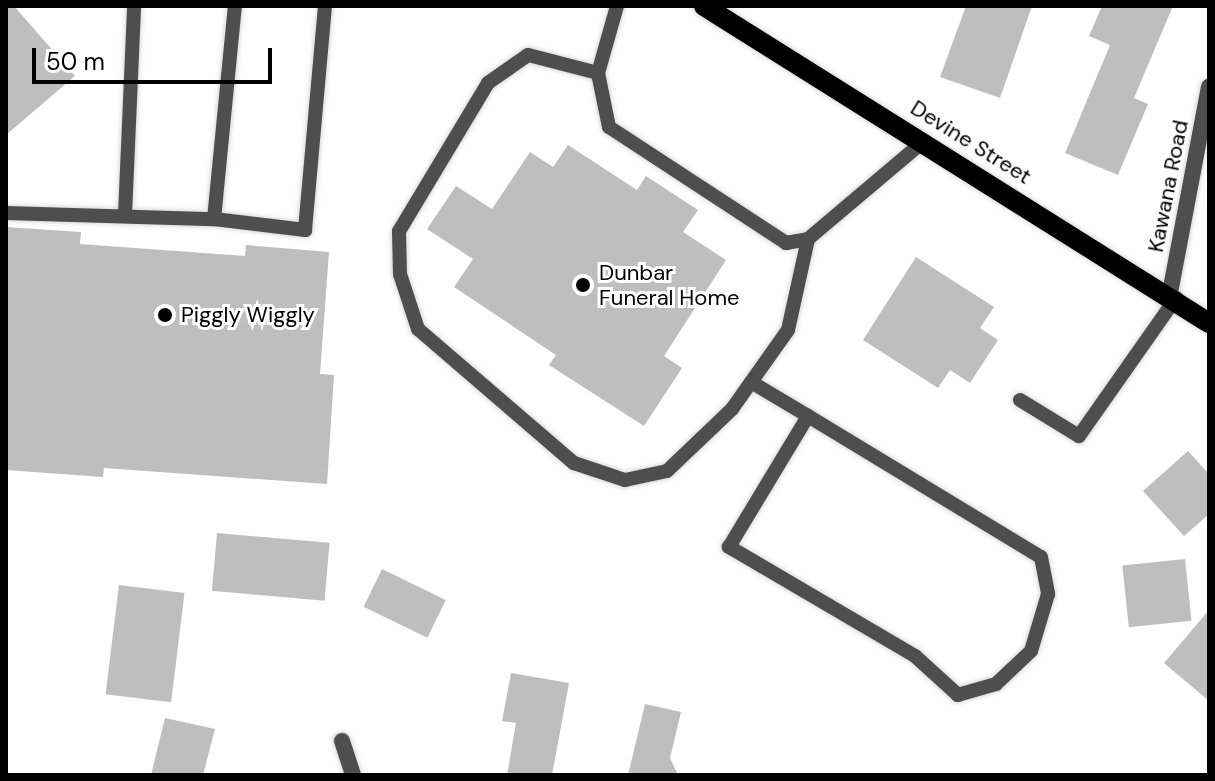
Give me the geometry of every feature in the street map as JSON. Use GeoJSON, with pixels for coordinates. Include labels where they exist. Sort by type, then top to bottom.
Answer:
{"type":"FeatureCollection","features":[{"type":"Feature","properties":{"kind":"main road","name":"Devine Street"},"geometry":{"type":"LineString","coordinates":[[704,6],[1173,296],[1209,323]]}},
{"type":"Feature","properties":{"kind":"street","name":"Kawana Road"},"geometry":{"type":"LineString","coordinates":[[1173,296],[1209,87]]}},
{"type":"Feature","properties":{"kind":"street"},"geometry":{"type":"LineString","coordinates":[[342,741],[353,775]]}},
{"type":"Feature","properties":{"kind":"lane"},"geometry":{"type":"LineString","coordinates":[[125,215],[134,6]]}},
{"type":"Feature","properties":{"kind":"lane"},"geometry":{"type":"LineString","coordinates":[[214,219],[235,6]]}},
{"type":"Feature","properties":{"kind":"lane"},"geometry":{"type":"LineString","coordinates":[[6,213],[214,219],[305,230],[325,6]]}},
{"type":"Feature","properties":{"kind":"lane"},"geometry":{"type":"LineString","coordinates":[[617,6],[598,73],[609,127],[786,243],[808,239],[924,141]]}},
{"type":"Feature","properties":{"kind":"lane"},"geometry":{"type":"LineString","coordinates":[[598,73],[528,55],[488,83],[399,231],[400,274],[418,329],[574,463],[625,480],[667,471],[751,382],[788,330],[808,239]]}},
{"type":"Feature","properties":{"kind":"lane"},"geometry":{"type":"LineString","coordinates":[[1020,400],[1079,436],[1173,296]]}},
{"type":"Feature","properties":{"kind":"lane"},"geometry":{"type":"LineString","coordinates":[[751,382],[808,416],[1041,557],[1048,594],[1031,651],[996,684],[958,695],[915,656],[729,547],[808,416]]}},
{"type":"Feature","properties":{"kind":"building"},"geometry":{"type":"Polygon","coordinates":[[[6,6],[14,6],[75,76],[6,135],[6,6]]]}},
{"type":"Feature","properties":{"kind":"building"},"geometry":{"type":"Polygon","coordinates":[[[966,6],[1032,6],[1000,98],[940,77],[966,6]]]}},
{"type":"Feature","properties":{"kind":"building"},"geometry":{"type":"Polygon","coordinates":[[[1102,6],[1173,6],[1134,98],[1148,104],[1118,175],[1065,153],[1110,45],[1089,36],[1102,6]]]}},
{"type":"Feature","properties":{"kind":"building","name":"Dunbar Funeral Home"},"geometry":{"type":"Polygon","coordinates":[[[568,145],[637,190],[646,176],[698,210],[683,232],[726,260],[664,356],[682,368],[644,426],[549,365],[556,355],[454,287],[473,259],[427,229],[456,186],[492,209],[530,152],[553,167],[568,145]]]}},
{"type":"Feature","properties":{"kind":"building","name":"Piggly Wiggly"},"geometry":{"type":"Polygon","coordinates":[[[6,227],[81,232],[80,244],[245,256],[246,245],[329,252],[320,374],[334,375],[327,484],[104,468],[103,477],[6,470],[6,227]]]}},
{"type":"Feature","properties":{"kind":"building"},"geometry":{"type":"Polygon","coordinates":[[[916,257],[994,307],[980,328],[998,340],[970,383],[950,370],[938,388],[863,340],[916,257]]]}},
{"type":"Feature","properties":{"kind":"building"},"geometry":{"type":"Polygon","coordinates":[[[1188,451],[1209,474],[1209,514],[1184,536],[1143,491],[1188,451]]]}},
{"type":"Feature","properties":{"kind":"building"},"geometry":{"type":"Polygon","coordinates":[[[217,533],[330,543],[325,601],[212,591],[217,533]]]}},
{"type":"Feature","properties":{"kind":"building"},"geometry":{"type":"Polygon","coordinates":[[[1185,559],[1191,621],[1129,627],[1122,566],[1185,559]]]}},
{"type":"Feature","properties":{"kind":"building"},"geometry":{"type":"Polygon","coordinates":[[[382,569],[446,600],[427,638],[364,607],[382,569]]]}},
{"type":"Feature","properties":{"kind":"building"},"geometry":{"type":"Polygon","coordinates":[[[119,585],[185,593],[171,702],[106,694],[119,585]]]}},
{"type":"Feature","properties":{"kind":"building"},"geometry":{"type":"Polygon","coordinates":[[[1209,610],[1209,701],[1164,663],[1209,610]]]}},
{"type":"Feature","properties":{"kind":"building"},"geometry":{"type":"Polygon","coordinates":[[[511,673],[569,683],[552,775],[507,775],[516,723],[502,721],[511,673]]]}},
{"type":"Feature","properties":{"kind":"building"},"geometry":{"type":"Polygon","coordinates":[[[645,704],[681,712],[670,758],[678,775],[628,775],[645,704]]]}},
{"type":"Feature","properties":{"kind":"building"},"geometry":{"type":"Polygon","coordinates":[[[165,718],[215,729],[203,775],[151,775],[165,718]]]}},
{"type":"Feature","properties":{"kind":"place","name":"Dunbar Funeral Home"},"geometry":{"type":"Point","coordinates":[583,285]}},
{"type":"Feature","properties":{"kind":"place","name":"Piggly Wiggly"},"geometry":{"type":"Point","coordinates":[165,315]}}]}
